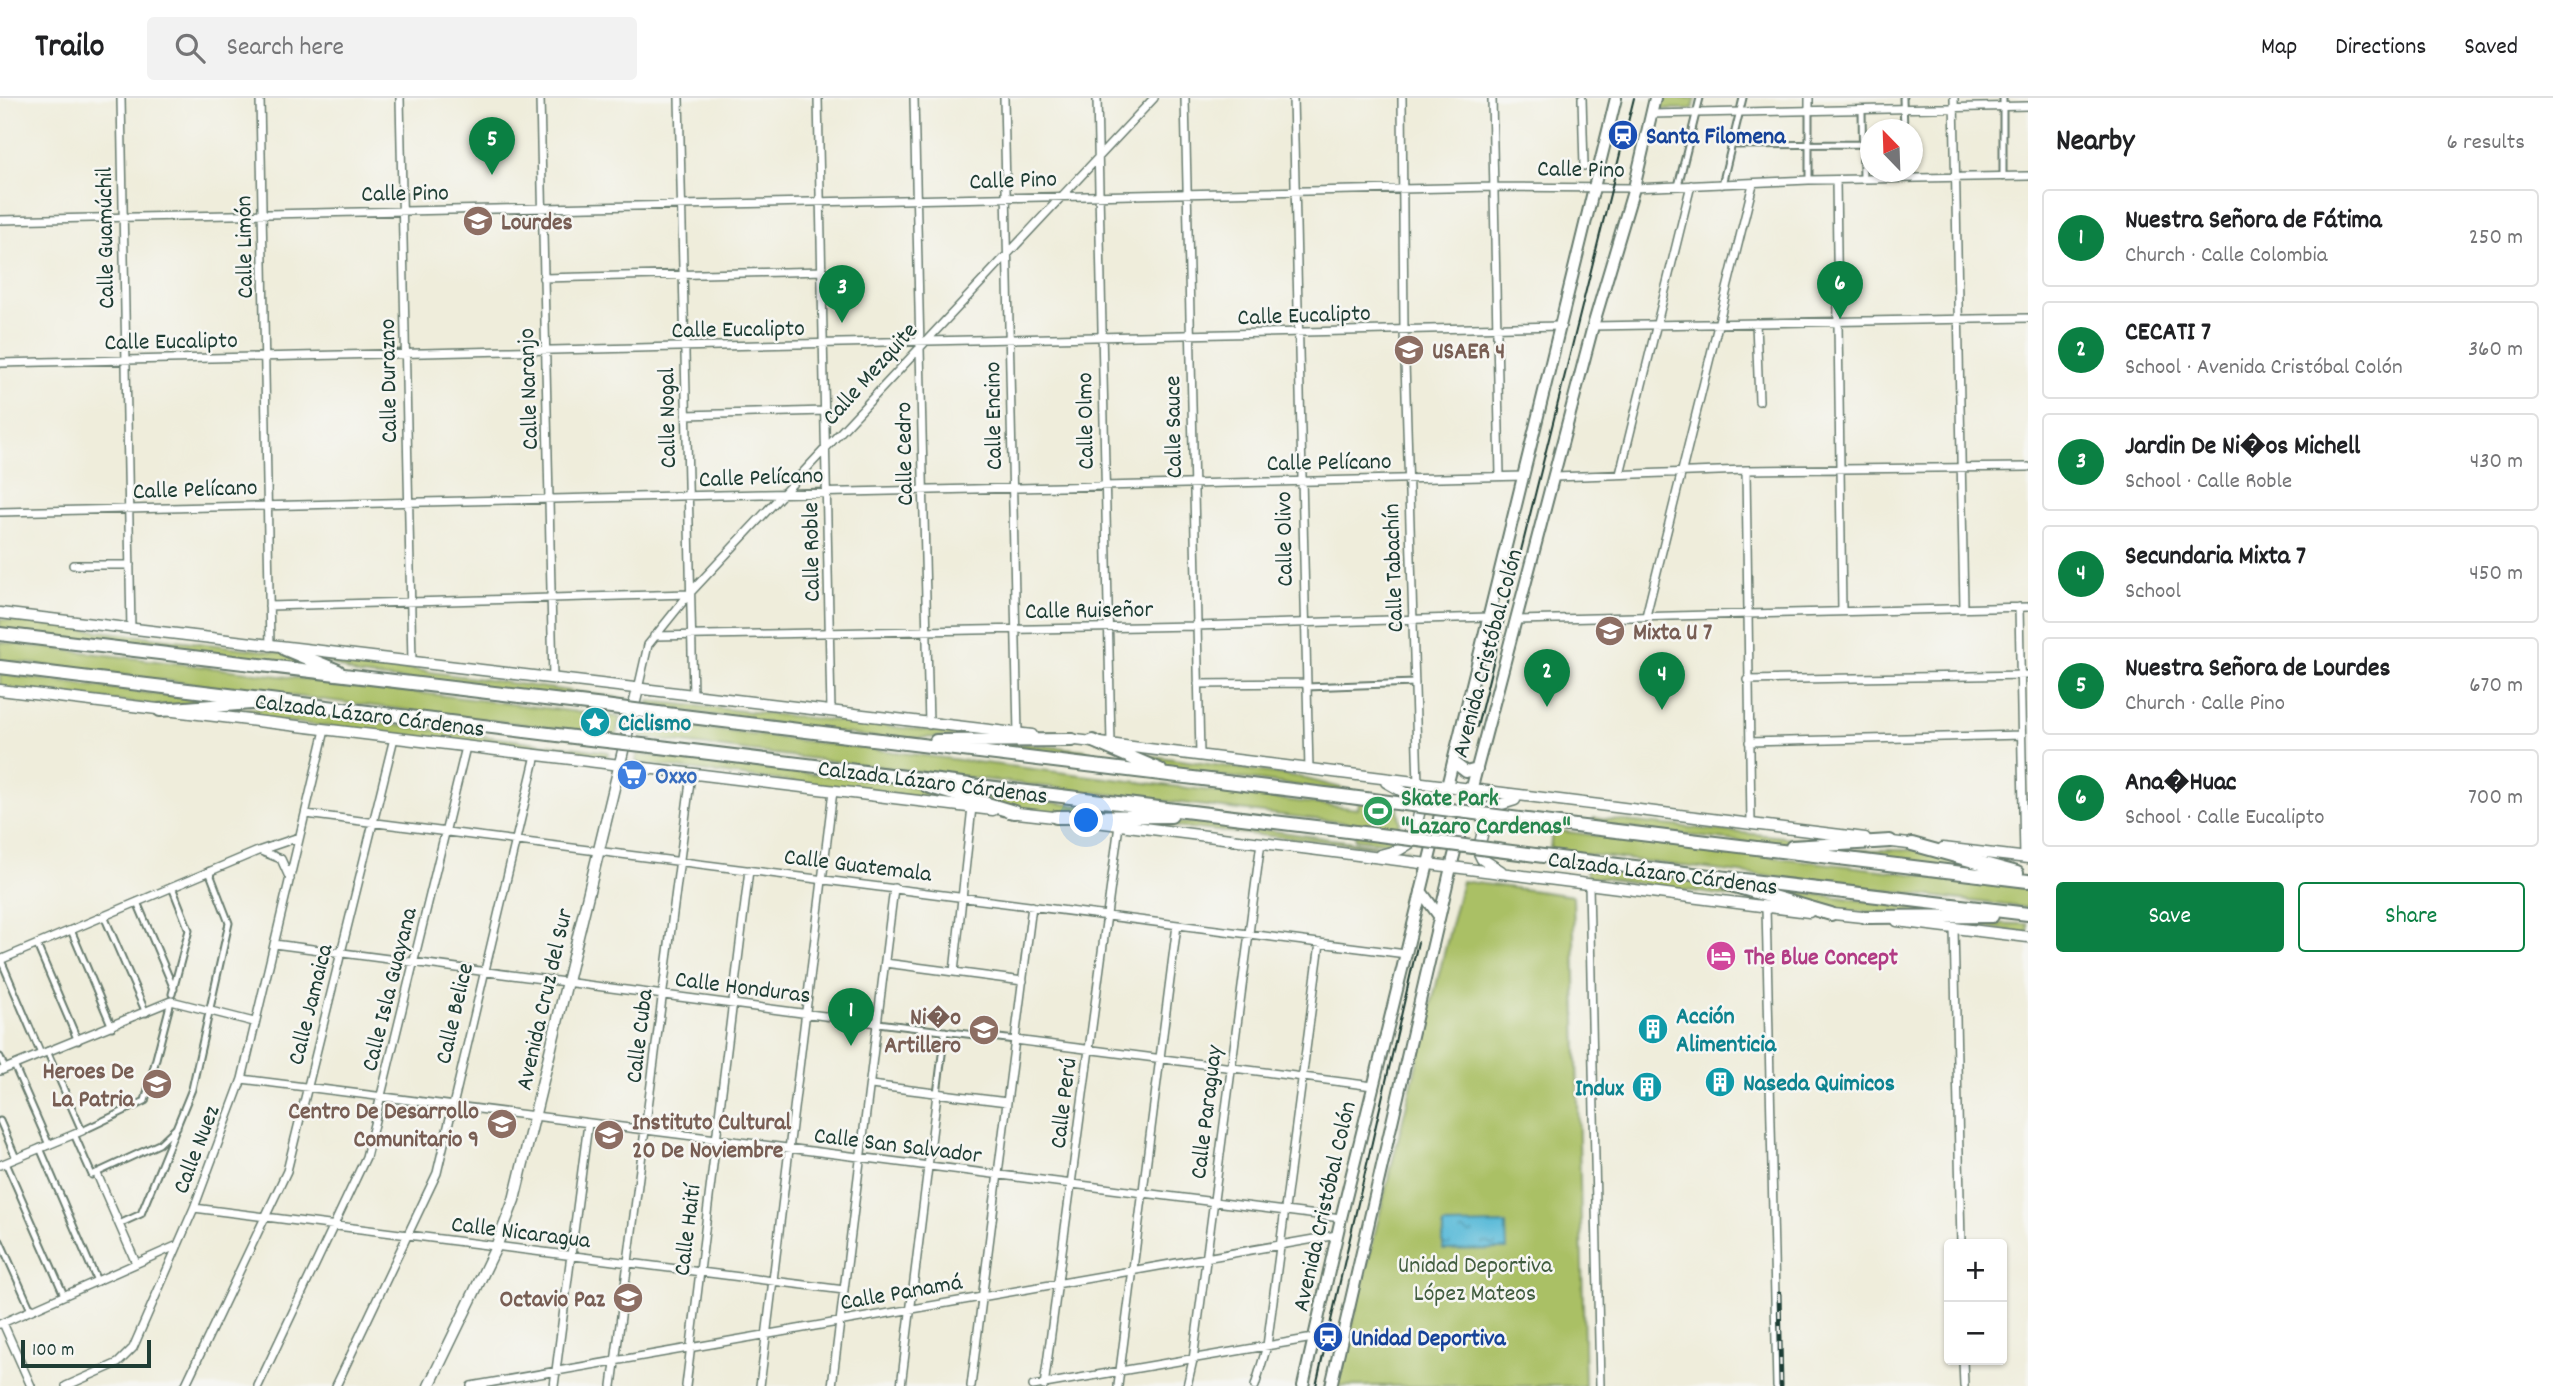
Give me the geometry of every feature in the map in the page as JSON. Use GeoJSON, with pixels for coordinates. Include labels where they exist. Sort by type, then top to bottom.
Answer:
{"type":"FeatureCollection","features":[{"type":"Feature","properties":{"kind":"highway","name":"Calzada Lázaro Cárdenas"},"geometry":{"type":"LineString","coordinates":[[0,634],[2028,881]]}},
{"type":"Feature","properties":{"kind":"highway"},"geometry":{"type":"LineString","coordinates":[[285,649],[354,677]]}},
{"type":"Feature","properties":{"kind":"highway","name":"Calzada Lázaro Cárdenas"},"geometry":{"type":"LineString","coordinates":[[0,667],[2028,915]]}},
{"type":"Feature","properties":{"kind":"highway"},"geometry":{"type":"LineString","coordinates":[[160,710],[279,701]]}},
{"type":"Feature","properties":{"kind":"highway"},"geometry":{"type":"LineString","coordinates":[[887,742],[1072,740]]}},
{"type":"Feature","properties":{"kind":"highway"},"geometry":{"type":"LineString","coordinates":[[1093,741],[1173,776]]}},
{"type":"Feature","properties":{"kind":"highway"},"geometry":{"type":"LineString","coordinates":[[893,776],[1014,812]]}},
{"type":"Feature","properties":{"kind":"highway"},"geometry":{"type":"LineString","coordinates":[[1056,817],[1220,816]]}},
{"type":"Feature","properties":{"kind":"highway"},"geometry":{"type":"LineString","coordinates":[[1756,848],[1890,842]]}},
{"type":"Feature","properties":{"kind":"highway"},"geometry":{"type":"LineString","coordinates":[[1912,844],[2028,875]]}},
{"type":"Feature","properties":{"kind":"highway"},"geometry":{"type":"LineString","coordinates":[[1691,874],[1831,914]]}},
{"type":"Feature","properties":{"kind":"highway"},"geometry":{"type":"LineString","coordinates":[[1867,918],[2028,915]]}},
{"type":"Feature","properties":{"kind":"main road","name":"Avenida Cristóbal Colón"},"geometry":{"type":"LineString","coordinates":[[1303,1386],[1341,1217],[1616,98]]}},
{"type":"Feature","properties":{"kind":"main road","name":"Avenida Cristóbal Colón"},"geometry":{"type":"LineString","coordinates":[[1331,1386],[1451,867],[1593,326],[1634,188],[1655,98]]}},
{"type":"Feature","properties":{"kind":"main road"},"geometry":{"type":"LineString","coordinates":[[0,613],[270,648],[412,662],[929,725],[1093,741],[1418,785],[2026,858]]}},
{"type":"Feature","properties":{"kind":"main road","name":"Avenida Cruz del Sur"},"geometry":{"type":"LineString","coordinates":[[429,1386],[496,1247],[514,1200],[638,689]]}},
{"type":"Feature","properties":{"kind":"main road","name":"Calzada Lázaro Cárdenas"},"geometry":{"type":"LineString","coordinates":[[0,690],[2028,937]]}},
{"type":"Feature","properties":{"kind":"main road"},"geometry":{"type":"LineString","coordinates":[[1453,762],[1466,772],[1477,769]]}},
{"type":"Feature","properties":{"kind":"main road"},"geometry":{"type":"LineString","coordinates":[[1373,857],[1399,850],[1412,842],[1420,810],[1414,798],[1380,779]]}},
{"type":"Feature","properties":{"kind":"main road"},"geometry":{"type":"LineString","coordinates":[[1504,873],[1479,855],[1486,812],[1497,804],[1526,798]]}},
{"type":"Feature","properties":{"kind":"main road"},"geometry":{"type":"LineString","coordinates":[[1421,891],[1432,902],[1439,916]]}},
{"type":"Feature","properties":{"kind":"street","name":"Calle Guamúchil"},"geometry":{"type":"LineString","coordinates":[[121,98],[131,629]]}},
{"type":"Feature","properties":{"kind":"street","name":"Calle Limón"},"geometry":{"type":"LineString","coordinates":[[260,98],[270,648]]}},
{"type":"Feature","properties":{"kind":"street","name":"Calle Durazno"},"geometry":{"type":"LineString","coordinates":[[400,98],[412,662]]}},
{"type":"Feature","properties":{"kind":"street","name":"Calle Naranjo"},"geometry":{"type":"LineString","coordinates":[[540,98],[553,679]]}},
{"type":"Feature","properties":{"kind":"street","name":"Calle Nogal"},"geometry":{"type":"LineString","coordinates":[[679,98],[693,695]]}},
{"type":"Feature","properties":{"kind":"street","name":"Calle Roble"},"geometry":{"type":"LineString","coordinates":[[818,98],[824,271],[831,712]]}},
{"type":"Feature","properties":{"kind":"street","name":"Calle Cedro"},"geometry":{"type":"LineString","coordinates":[[914,98],[922,343],[922,490],[929,725]]}},
{"type":"Feature","properties":{"kind":"street","name":"Calle Encino"},"geometry":{"type":"LineString","coordinates":[[1003,98],[1018,734]]}},
{"type":"Feature","properties":{"kind":"street","name":"Calle Olmo"},"geometry":{"type":"LineString","coordinates":[[1097,98],[1111,744]]}},
{"type":"Feature","properties":{"kind":"street","name":"Calle Mezquite"},"geometry":{"type":"LineString","coordinates":[[638,689],[644,659],[654,636],[689,594],[1154,98]]}},
{"type":"Feature","properties":{"kind":"street","name":"Calle Sauce"},"geometry":{"type":"LineString","coordinates":[[1185,98],[1199,755]]}},
{"type":"Feature","properties":{"kind":"street","name":"Calle Olivo"},"geometry":{"type":"LineString","coordinates":[[1293,98],[1300,481],[1309,769]]}},
{"type":"Feature","properties":{"kind":"street","name":"Calle Tabachín"},"geometry":{"type":"LineString","coordinates":[[1402,98],[1404,330],[1418,785]]}},
{"type":"Feature","properties":{"kind":"street"},"geometry":{"type":"LineString","coordinates":[[1492,98],[1500,476]]}},
{"type":"Feature","properties":{"kind":"street"},"geometry":{"type":"LineString","coordinates":[[1582,98],[1584,166]]}},
{"type":"Feature","properties":{"kind":"street"},"geometry":{"type":"LineString","coordinates":[[1678,186],[1700,98]]}},
{"type":"Feature","properties":{"kind":"street"},"geometry":{"type":"LineString","coordinates":[[1722,185],[1743,98]]}},
{"type":"Feature","properties":{"kind":"street"},"geometry":{"type":"LineString","coordinates":[[1809,98],[1810,180]]}},
{"type":"Feature","properties":{"kind":"street"},"geometry":{"type":"LineString","coordinates":[[1862,98],[1862,119]]}},
{"type":"Feature","properties":{"kind":"street"},"geometry":{"type":"LineString","coordinates":[[1903,98],[1904,119]]}},
{"type":"Feature","properties":{"kind":"street"},"geometry":{"type":"LineString","coordinates":[[1954,98],[1959,466],[1964,608]]}},
{"type":"Feature","properties":{"kind":"street"},"geometry":{"type":"LineString","coordinates":[[1651,114],[1955,108],[2003,102],[2028,106]]}},
{"type":"Feature","properties":{"kind":"street"},"geometry":{"type":"LineString","coordinates":[[2003,102],[2003,177]]}},
{"type":"Feature","properties":{"kind":"street"},"geometry":{"type":"LineString","coordinates":[[1731,145],[1860,144]]}},
{"type":"Feature","properties":{"kind":"street","name":"Calle Pino"},"geometry":{"type":"LineString","coordinates":[[1923,176],[2028,176]]}},
{"type":"Feature","properties":{"kind":"street","name":"Calle Pino"},"geometry":{"type":"LineString","coordinates":[[0,220],[1493,187],[1634,188],[1860,179]]}},
{"type":"Feature","properties":{"kind":"street"},"geometry":{"type":"LineString","coordinates":[[1836,180],[1842,611]]}},
{"type":"Feature","properties":{"kind":"street"},"geometry":{"type":"LineString","coordinates":[[1646,616],[1716,324],[1753,184]]}},
{"type":"Feature","properties":{"kind":"street"},"geometry":{"type":"LineString","coordinates":[[1620,474],[1691,186]]}},
{"type":"Feature","properties":{"kind":"street"},"geometry":{"type":"LineString","coordinates":[[543,278],[824,271]]}},
{"type":"Feature","properties":{"kind":"street"},"geometry":{"type":"LineString","coordinates":[[1593,326],[2028,318]]}},
{"type":"Feature","properties":{"kind":"street"},"geometry":{"type":"LineString","coordinates":[[1756,323],[1759,401]]}},
{"type":"Feature","properties":{"kind":"street","name":"Calle Eucalipto"},"geometry":{"type":"LineString","coordinates":[[0,363],[1560,326]]}},
{"type":"Feature","properties":{"kind":"street"},"geometry":{"type":"LineString","coordinates":[[685,415],[826,411]]}},
{"type":"Feature","properties":{"kind":"street"},"geometry":{"type":"LineString","coordinates":[[1555,477],[1746,470],[2028,467]]}},
{"type":"Feature","properties":{"kind":"street"},"geometry":{"type":"LineString","coordinates":[[1746,470],[1751,824]]}},
{"type":"Feature","properties":{"kind":"street","name":"Calle Pelícano"},"geometry":{"type":"LineString","coordinates":[[0,512],[1524,476]]}},
{"type":"Feature","properties":{"kind":"street"},"geometry":{"type":"LineString","coordinates":[[73,565],[130,565]]}},
{"type":"Feature","properties":{"kind":"street"},"geometry":{"type":"LineString","coordinates":[[269,606],[689,594]]}},
{"type":"Feature","properties":{"kind":"street"},"geometry":{"type":"LineString","coordinates":[[1518,620],[2024,607],[2022,736],[2026,858]]}},
{"type":"Feature","properties":{"kind":"street","name":"Calle Ruiseñor"},"geometry":{"type":"LineString","coordinates":[[654,636],[1110,628],[1488,617]]}},
{"type":"Feature","properties":{"kind":"street"},"geometry":{"type":"LineString","coordinates":[[1747,680],[2024,675]]}},
{"type":"Feature","properties":{"kind":"street"},"geometry":{"type":"LineString","coordinates":[[1198,684],[1415,683]]}},
{"type":"Feature","properties":{"kind":"street","name":"Calle Nuez"},"geometry":{"type":"LineString","coordinates":[[66,1386],[111,1367],[133,1348],[194,1208],[242,1079],[325,730]]}},
{"type":"Feature","properties":{"kind":"street"},"geometry":{"type":"LineString","coordinates":[[1749,742],[2022,736]]}},
{"type":"Feature","properties":{"kind":"street","name":"Calle Jamaica"},"geometry":{"type":"LineString","coordinates":[[185,1386],[287,1171],[394,738]]}},
{"type":"Feature","properties":{"kind":"street","name":"Calle Isla Guayana"},"geometry":{"type":"LineString","coordinates":[[258,1386],[366,1157],[466,747]]}},
{"type":"Feature","properties":{"kind":"street","name":"Calle Belice"},"geometry":{"type":"LineString","coordinates":[[336,1386],[437,1173],[482,972],[536,755]]}},
{"type":"Feature","properties":{"kind":"street","name":"Calle Cuba"},"geometry":{"type":"LineString","coordinates":[[612,1386],[691,774]]}},
{"type":"Feature","properties":{"kind":"street"},"geometry":{"type":"LineString","coordinates":[[760,1386],[832,790]]}},
{"type":"Feature","properties":{"kind":"street"},"geometry":{"type":"LineString","coordinates":[[954,972],[972,807]]}},
{"type":"Feature","properties":{"kind":"street","name":"Calle Guatemala"},"geometry":{"type":"LineString","coordinates":[[306,814],[1406,954]]}},
{"type":"Feature","properties":{"kind":"street","name":"Calle Perú"},"geometry":{"type":"LineString","coordinates":[[1044,1385],[1119,825]]}},
{"type":"Feature","properties":{"kind":"street"},"geometry":{"type":"LineString","coordinates":[[136,1263],[44,1052],[0,960],[258,850],[299,837]]}},
{"type":"Feature","properties":{"kind":"street","name":"Calle Paraguay"},"geometry":{"type":"LineString","coordinates":[[1187,1386],[1193,1360],[1261,842]]}},
{"type":"Feature","properties":{"kind":"street"},"geometry":{"type":"LineString","coordinates":[[258,850],[281,859],[290,880]]}},
{"type":"Feature","properties":{"kind":"street","name":"Calle Haití"},"geometry":{"type":"LineString","coordinates":[[686,1386],[749,870]]}},
{"type":"Feature","properties":{"kind":"street"},"geometry":{"type":"LineString","coordinates":[[119,1224],[141,1214],[180,1125],[192,1089],[229,923],[209,871]]}},
{"type":"Feature","properties":{"kind":"street"},"geometry":{"type":"LineString","coordinates":[[1589,884],[1600,1386]]}},
{"type":"Feature","properties":{"kind":"street"},"geometry":{"type":"LineString","coordinates":[[64,1295],[3,1164],[145,1101],[189,930],[172,887]]}},
{"type":"Feature","properties":{"kind":"street"},"geometry":{"type":"LineString","coordinates":[[832,1386],[894,888]]}},
{"type":"Feature","properties":{"kind":"street"},"geometry":{"type":"LineString","coordinates":[[136,902],[172,995],[209,1010],[254,1022]]}},
{"type":"Feature","properties":{"kind":"street"},"geometry":{"type":"LineString","coordinates":[[971,1386],[1032,906]]}},
{"type":"Feature","properties":{"kind":"street"},"geometry":{"type":"LineString","coordinates":[[1766,907],[1777,1386]]}},
{"type":"Feature","properties":{"kind":"street"},"geometry":{"type":"LineString","coordinates":[[104,916],[146,1013]]}},
{"type":"Feature","properties":{"kind":"street"},"geometry":{"type":"LineString","coordinates":[[1118,1386],[1177,925]]}},
{"type":"Feature","properties":{"kind":"street"},"geometry":{"type":"LineString","coordinates":[[1954,928],[1961,1239]]}},
{"type":"Feature","properties":{"kind":"street"},"geometry":{"type":"LineString","coordinates":[[71,930],[111,1027]]}},
{"type":"Feature","properties":{"kind":"street"},"geometry":{"type":"LineString","coordinates":[[1255,1386],[1267,1346],[1320,943]]}},
{"type":"Feature","properties":{"kind":"street","name":"Calle Honduras"},"geometry":{"type":"LineString","coordinates":[[274,944],[1374,1086]]}},
{"type":"Feature","properties":{"kind":"street"},"geometry":{"type":"LineString","coordinates":[[37,945],[78,1041]]}},
{"type":"Feature","properties":{"kind":"street"},"geometry":{"type":"LineString","coordinates":[[886,963],[1023,981]]}},
{"type":"Feature","properties":{"kind":"street"},"geometry":{"type":"LineString","coordinates":[[0,1057],[3,1070],[146,1013],[172,995]]}},
{"type":"Feature","properties":{"kind":"street"},"geometry":{"type":"LineString","coordinates":[[901,1386],[945,1031]]}},
{"type":"Feature","properties":{"kind":"street"},"geometry":{"type":"LineString","coordinates":[[13,1065],[49,1144]]}},
{"type":"Feature","properties":{"kind":"street","name":"Calle San Salvador"},"geometry":{"type":"LineString","coordinates":[[242,1079],[789,1150],[1341,1217]]}},
{"type":"Feature","properties":{"kind":"street"},"geometry":{"type":"LineString","coordinates":[[871,1085],[1007,1102]]}},
{"type":"Feature","properties":{"kind":"street"},"geometry":{"type":"LineString","coordinates":[[0,1121],[16,1158]]}},
{"type":"Feature","properties":{"kind":"street"},"geometry":{"type":"LineString","coordinates":[[554,1386],[588,1124]]}},
{"type":"Feature","properties":{"kind":"street"},"geometry":{"type":"LineString","coordinates":[[95,1174],[159,1144],[180,1125]]}},
{"type":"Feature","properties":{"kind":"street"},"geometry":{"type":"LineString","coordinates":[[40,1149],[97,1281]]}},
{"type":"Feature","properties":{"kind":"street","name":"Calle Nicaragua"},"geometry":{"type":"LineString","coordinates":[[194,1208],[844,1290]]}},
{"type":"Feature","properties":{"kind":"street","name":"Calle Panamá"},"geometry":{"type":"LineString","coordinates":[[471,1386],[1338,1235]]}},
{"type":"Feature","properties":{"kind":"street"},"geometry":{"type":"LineString","coordinates":[[0,1241],[31,1310]]}},
{"type":"Feature","properties":{"kind":"street"},"geometry":{"type":"LineString","coordinates":[[31,1386],[1,1323],[178,1245]]}},
{"type":"Feature","properties":{"kind":"street"},"geometry":{"type":"LineString","coordinates":[[1033,1386],[1313,1338]]}},
{"type":"Feature","properties":{"kind":"street"},"geometry":{"type":"LineString","coordinates":[[1964,1365],[1964,1386]]}},
{"type":"Feature","properties":{"kind":"green space"},"geometry":{"type":"Polygon","coordinates":[[[1661,98],[1696,98],[1693,109],[1659,109],[1661,98]]]}},
{"type":"Feature","properties":{"kind":"green space"},"geometry":{"type":"Polygon","coordinates":[[[0,619],[283,653],[324,671],[0,631],[0,619]]]}},
{"type":"Feature","properties":{"kind":"green space"},"geometry":{"type":"Polygon","coordinates":[[[0,642],[620,717],[616,736],[0,660],[0,642]]]}},
{"type":"Feature","properties":{"kind":"green space"},"geometry":{"type":"Polygon","coordinates":[[[314,656],[628,699],[626,705],[358,675],[314,656]]]}},
{"type":"Feature","properties":{"kind":"green space"},"geometry":{"type":"Polygon","coordinates":[[[0,674],[227,703],[159,706],[0,687],[0,674]]]}},
{"type":"Feature","properties":{"kind":"green space"},"geometry":{"type":"Polygon","coordinates":[[[649,701],[980,736],[885,739],[648,706],[649,701]]]}},
{"type":"Feature","properties":{"kind":"green space"},"geometry":{"type":"Polygon","coordinates":[[[260,708],[609,752],[607,760],[197,711],[260,708]]]}},
{"type":"Feature","properties":{"kind":"green space"},"geometry":{"type":"Polygon","coordinates":[[[643,721],[1358,809],[1360,795],[1397,800],[1400,822],[1390,843],[1355,839],[1356,824],[640,738],[643,721]]]}},
{"type":"Feature","properties":{"kind":"green space"},"geometry":{"type":"Polygon","coordinates":[[[1025,744],[1084,750],[1142,769],[967,748],[1025,744]]]}},
{"type":"Feature","properties":{"kind":"green space"},"geometry":{"type":"Polygon","coordinates":[[[637,754],[904,784],[971,804],[636,763],[637,754]]]}},
{"type":"Feature","properties":{"kind":"green space"},"geometry":{"type":"Polygon","coordinates":[[[1139,754],[1299,777],[1364,794],[1172,770],[1139,754]]]}},
{"type":"Feature","properties":{"kind":"green space"},"geometry":{"type":"Polygon","coordinates":[[[954,789],[1133,813],[1052,814],[1018,810],[954,789]]]}},
{"type":"Feature","properties":{"kind":"green space"},"geometry":{"type":"Polygon","coordinates":[[[1594,818],[1823,841],[1759,844],[1592,824],[1594,818]]]}},
{"type":"Feature","properties":{"kind":"green space"},"geometry":{"type":"Polygon","coordinates":[[[1127,822],[1216,823],[1410,850],[1127,822]]]}},
{"type":"Feature","properties":{"kind":"green space"},"geometry":{"type":"Polygon","coordinates":[[[1552,830],[2028,888],[2028,908],[1550,850],[1552,830]]]}},
{"type":"Feature","properties":{"kind":"green space"},"geometry":{"type":"Polygon","coordinates":[[[1809,850],[1918,850],[2009,875],[1809,850]]]}},
{"type":"Feature","properties":{"kind":"green space"},"geometry":{"type":"Polygon","coordinates":[[[1586,869],[1690,880],[1761,901],[1587,876],[1586,869]]]}},
{"type":"Feature","properties":{"kind":"green space","name":"Unidad Deportiva López Mateos"},"geometry":{"type":"Polygon","coordinates":[[[1462,881],[1573,896],[1585,1386],[1337,1386],[1462,881]]]}},
{"type":"Feature","properties":{"kind":"green space"},"geometry":{"type":"Polygon","coordinates":[[[1751,885],[1966,915],[1836,911],[1751,885]]]}},
{"type":"Feature","properties":{"kind":"green space"},"geometry":{"type":"Polygon","coordinates":[[[1954,923],[2028,924],[2028,933],[1954,923]]]}},
{"type":"Feature","properties":{"kind":"water"},"geometry":{"type":"Polygon","coordinates":[[[1506,1224],[1507,1249],[1443,1250],[1443,1225],[1506,1224]]]}},
{"type":"Feature","properties":{"kind":"tram line"},"geometry":{"type":"LineString","coordinates":[[1477,727],[1634,98]]}},
{"type":"Feature","properties":{"kind":"tram line"},"geometry":{"type":"LineString","coordinates":[[1316,1386],[1418,942]]}},
{"type":"Feature","properties":{"kind":"railway"},"geometry":{"type":"LineString","coordinates":[[1779,1294],[1781,1386]]}},
{"type":"Feature","properties":{"kind":"place","name":"Santa Filomena"},"geometry":{"type":"Point","coordinates":[1623,135]}},
{"type":"Feature","properties":{"kind":"place","name":"Nuestra Señora de Lourdes"},"geometry":{"type":"Point","coordinates":[492,175]}},
{"type":"Feature","properties":{"kind":"place","name":"Lourdes"},"geometry":{"type":"Point","coordinates":[478,221]}},
{"type":"Feature","properties":{"kind":"place","name":"Ana�Huac"},"geometry":{"type":"Point","coordinates":[1840,319]}},
{"type":"Feature","properties":{"kind":"place","name":"Jardin De Ni�os Michell"},"geometry":{"type":"Point","coordinates":[842,323]}},
{"type":"Feature","properties":{"kind":"place","name":"USAER 4"},"geometry":{"type":"Point","coordinates":[1409,350]}},
{"type":"Feature","properties":{"kind":"place","name":"Mixta U 7"},"geometry":{"type":"Point","coordinates":[1610,631]}},
{"type":"Feature","properties":{"kind":"place","name":"CECATI 7"},"geometry":{"type":"Point","coordinates":[1547,707]}},
{"type":"Feature","properties":{"kind":"place","name":"Secundaria Mixta 7"},"geometry":{"type":"Point","coordinates":[1662,710]}},
{"type":"Feature","properties":{"kind":"place","name":"Ciclismo"},"geometry":{"type":"Point","coordinates":[595,722]}},
{"type":"Feature","properties":{"kind":"place","name":"Oxxo"},"geometry":{"type":"Point","coordinates":[632,775]}},
{"type":"Feature","properties":{"kind":"place","name":"Skate Park \"Lazaro Cardenas\""},"geometry":{"type":"Point","coordinates":[1378,811]}},
{"type":"Feature","properties":{"kind":"place","name":"The Blue Concept"},"geometry":{"type":"Point","coordinates":[1721,956]}},
{"type":"Feature","properties":{"kind":"place","name":"Acción Alimenticia"},"geometry":{"type":"Point","coordinates":[1653,1029]}},
{"type":"Feature","properties":{"kind":"place","name":"Ni�o Artillero"},"geometry":{"type":"Point","coordinates":[984,1030]}},
{"type":"Feature","properties":{"kind":"place","name":"Nuestra Señora de Fátima"},"geometry":{"type":"Point","coordinates":[851,1046]}},
{"type":"Feature","properties":{"kind":"place","name":"Naseda Quimicos"},"geometry":{"type":"Point","coordinates":[1720,1082]}},
{"type":"Feature","properties":{"kind":"place","name":"Heroes De La Patria"},"geometry":{"type":"Point","coordinates":[157,1084]}},
{"type":"Feature","properties":{"kind":"place","name":"Indux"},"geometry":{"type":"Point","coordinates":[1647,1087]}},
{"type":"Feature","properties":{"kind":"place","name":"Centro De Desarrollo Comunitario 9"},"geometry":{"type":"Point","coordinates":[502,1124]}},
{"type":"Feature","properties":{"kind":"place","name":"Instituto Cultural 20 De Noviembre"},"geometry":{"type":"Point","coordinates":[609,1135]}},
{"type":"Feature","properties":{"kind":"place","name":"Octavio Paz"},"geometry":{"type":"Point","coordinates":[628,1298]}},
{"type":"Feature","properties":{"kind":"place","name":"Unidad Deportiva"},"geometry":{"type":"Point","coordinates":[1328,1337]}}]}
